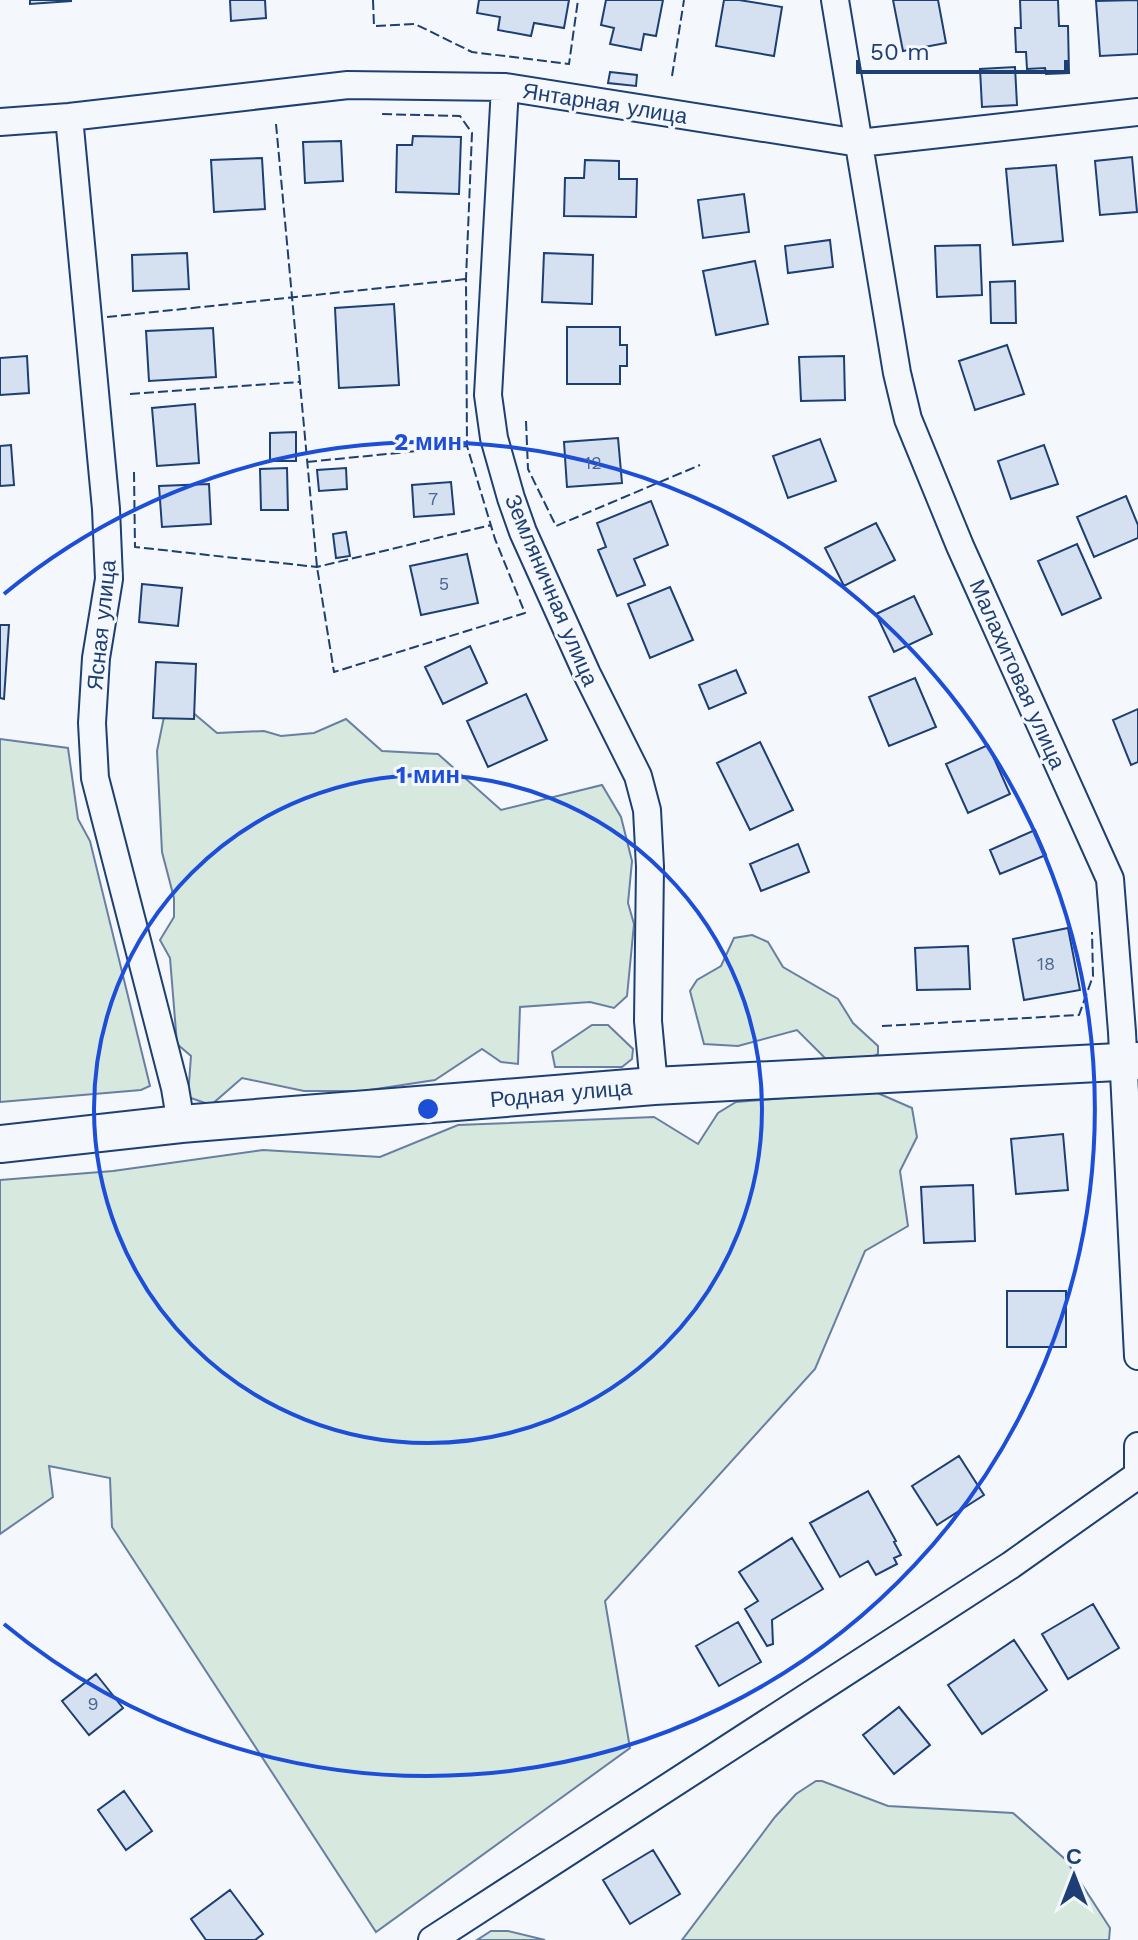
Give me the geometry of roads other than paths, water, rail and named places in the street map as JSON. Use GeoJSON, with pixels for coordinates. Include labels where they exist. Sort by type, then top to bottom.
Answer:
{"type":"FeatureCollection","features":[{"type":"Feature","properties":{"kind":"street","name":"Малахитовая улица"},"geometry":{"type":"LineString","coordinates":[[835,0],[897,373],[908,419],[966,560],[1110,879],[1122,1032],[1133,1059],[1138,1356]]}},
{"type":"Feature","properties":{"kind":"street","name":"Янтарная улица"},"geometry":{"type":"LineString","coordinates":[[0,122],[348,85],[505,87],[859,143],[1138,112]]}},
{"type":"Feature","properties":{"kind":"street","name":"Земляничная улица"},"geometry":{"type":"LineString","coordinates":[[505,87],[488,395],[494,438],[523,532],[587,674],[638,776],[647,810],[650,867],[648,1021],[654,1086]]}},
{"type":"Feature","properties":{"kind":"street","name":"Ясная улица"},"geometry":{"type":"LineString","coordinates":[[69,117],[107,523],[109,579],[96,658],[92,723],[95,778],[175,1088],[181,1124]]}},
{"type":"Feature","properties":{"kind":"street","name":"Родная улица"},"geometry":{"type":"LineString","coordinates":[[0,1144],[181,1124],[654,1086],[1133,1059]]}},
{"type":"Feature","properties":{"kind":"street"},"geometry":{"type":"LineString","coordinates":[[432,1940],[1011,1565],[1138,1475],[1138,1446]]}}]}
